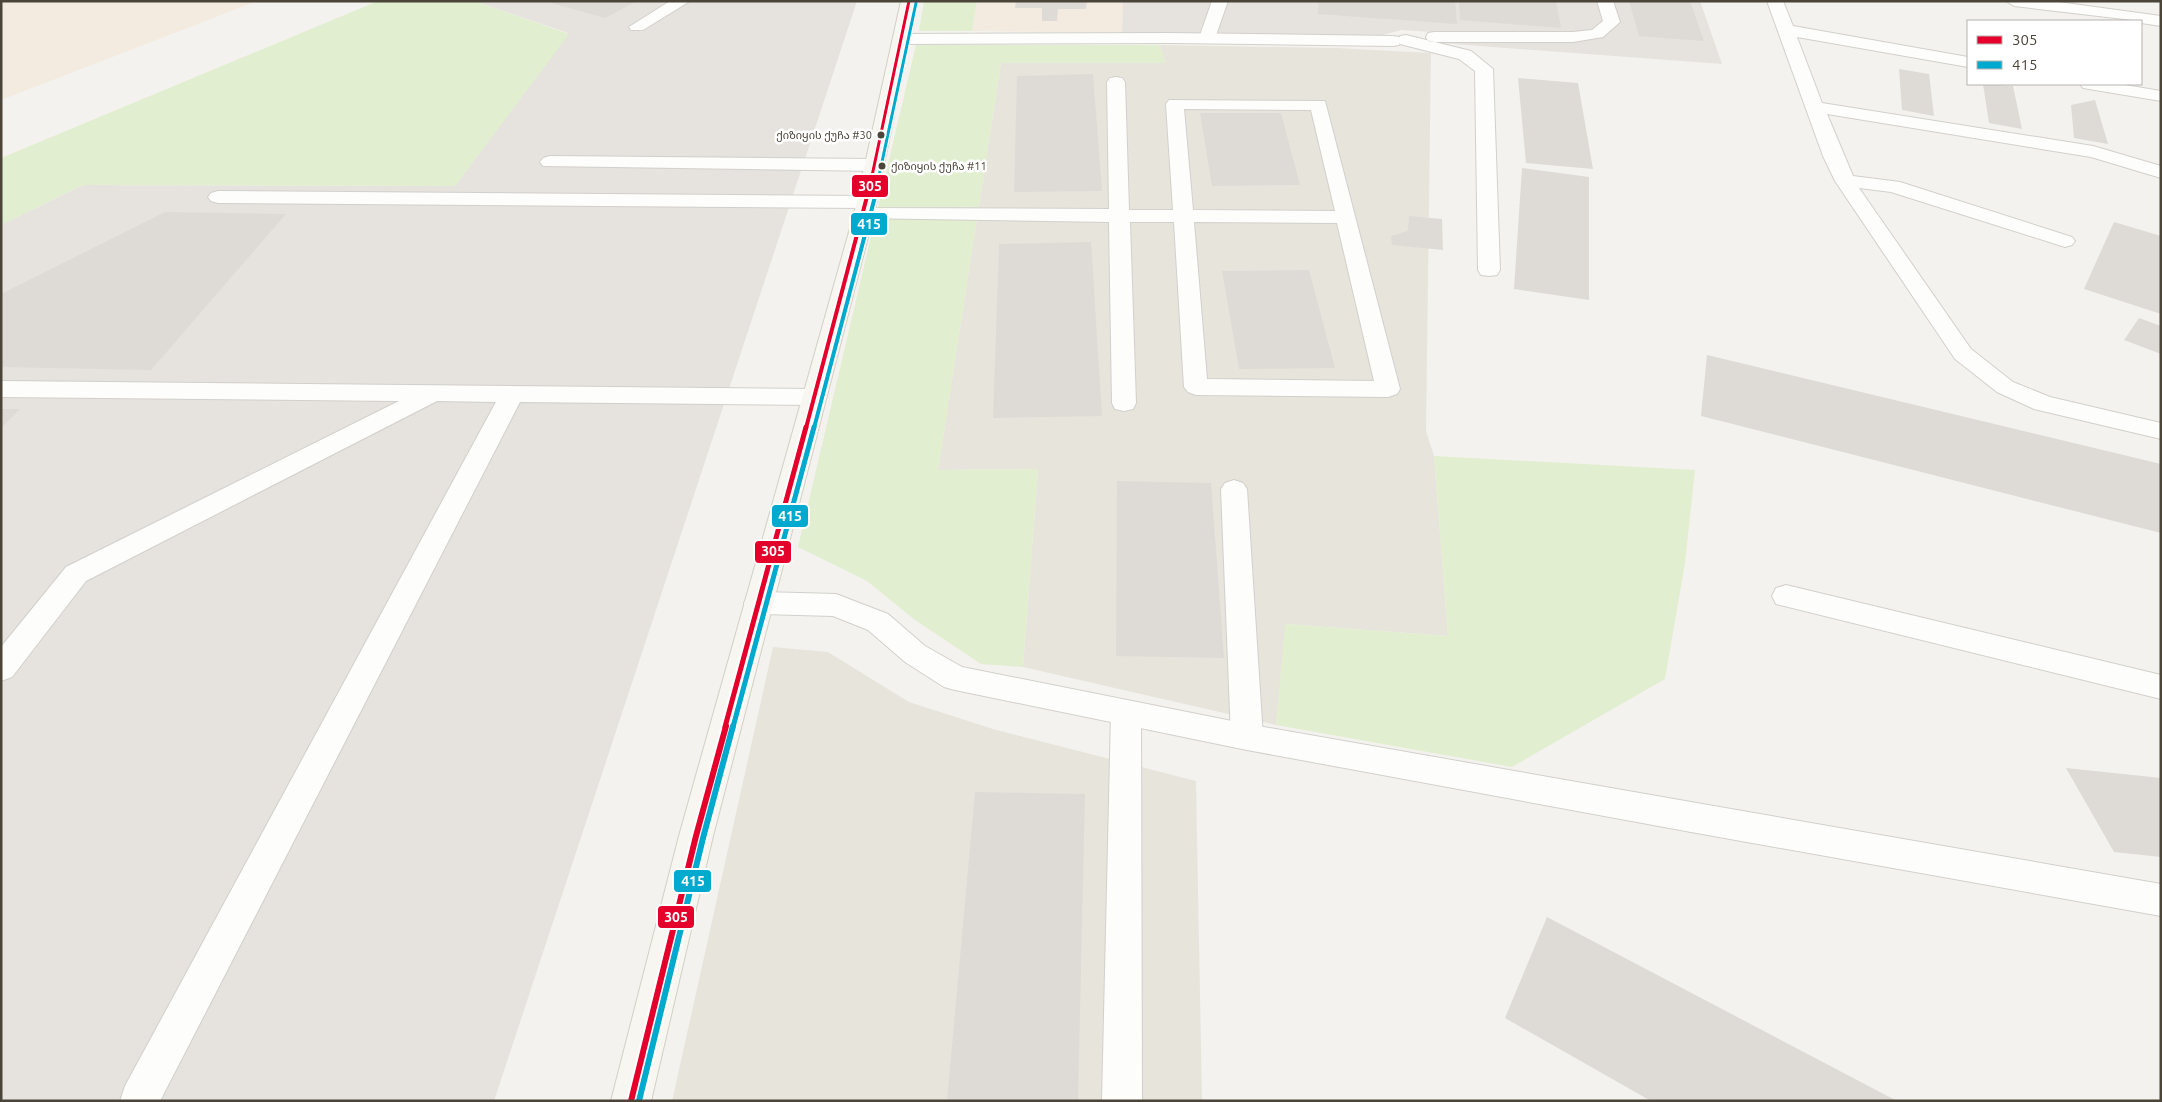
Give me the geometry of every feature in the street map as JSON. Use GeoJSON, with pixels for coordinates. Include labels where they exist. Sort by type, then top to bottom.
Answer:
{"type":"FeatureCollection","features":[{"type":"Feature","properties":{"kind":"street"},"geometry":{"type":"LineString","coordinates":[[637,27],[682,1]]}},
{"type":"Feature","properties":{"kind":"street"},"geometry":{"type":"LineString","coordinates":[[631,1101],[698,826],[866,208],[909,1]]}},
{"type":"Feature","properties":{"kind":"street"},"geometry":{"type":"LineString","coordinates":[[1206,38],[1220,1]]}},
{"type":"Feature","properties":{"kind":"street"},"geometry":{"type":"LineString","coordinates":[[901,40],[1206,38],[1400,40],[1597,34],[1612,22],[1605,1]]}},
{"type":"Feature","properties":{"kind":"street"},"geometry":{"type":"LineString","coordinates":[[1775,1],[1833,156],[1845,181],[1963,354],[2005,387],[2043,403],[2161,431]]}},
{"type":"Feature","properties":{"kind":"street"},"geometry":{"type":"LineString","coordinates":[[2014,1],[2161,21]]}},
{"type":"Feature","properties":{"kind":"street"},"geometry":{"type":"LineString","coordinates":[[1785,30],[1967,62]]}},
{"type":"Feature","properties":{"kind":"street"},"geometry":{"type":"LineString","coordinates":[[1400,40],[1465,55],[1484,69],[1489,270]]}},
{"type":"Feature","properties":{"kind":"street"},"geometry":{"type":"LineString","coordinates":[[1116,82],[1124,403]]}},
{"type":"Feature","properties":{"kind":"street"},"geometry":{"type":"LineString","coordinates":[[2095,85],[2161,96]]}},
{"type":"Feature","properties":{"kind":"street"},"geometry":{"type":"LineString","coordinates":[[1175,104],[1319,105],[1388,389],[1196,387],[1184,216],[1175,104]]}},
{"type":"Feature","properties":{"kind":"street"},"geometry":{"type":"LineString","coordinates":[[1814,107],[2093,152],[2161,172]]}},
{"type":"Feature","properties":{"kind":"street"},"geometry":{"type":"LineString","coordinates":[[550,162],[875,165]]}},
{"type":"Feature","properties":{"kind":"street"},"geometry":{"type":"LineString","coordinates":[[1845,181],[1893,186],[2065,241]]}},
{"type":"Feature","properties":{"kind":"street"},"geometry":{"type":"LineString","coordinates":[[218,197],[866,208],[1118,216],[1346,217]]}},
{"type":"Feature","properties":{"kind":"street"},"geometry":{"type":"LineString","coordinates":[[1,389],[814,397]]}},
{"type":"Feature","properties":{"kind":"street"},"geometry":{"type":"LineString","coordinates":[[1,669],[76,574],[432,394]]}},
{"type":"Feature","properties":{"kind":"street"},"geometry":{"type":"LineString","coordinates":[[140,1100],[512,394]]}},
{"type":"Feature","properties":{"kind":"street"},"geometry":{"type":"LineString","coordinates":[[1234,489],[1247,737]]}},
{"type":"Feature","properties":{"kind":"street"},"geometry":{"type":"LineString","coordinates":[[1786,596],[2161,687]]}},
{"type":"Feature","properties":{"kind":"street"},"geometry":{"type":"LineString","coordinates":[[758,603],[836,605],[878,622],[915,654],[955,678],[1247,737],[2161,900]]}},
{"type":"Feature","properties":{"kind":"street"},"geometry":{"type":"LineString","coordinates":[[1122,1101],[1126,713]]}},
{"type":"Feature","properties":{"kind":"shaded area"},"geometry":{"type":"Polygon","coordinates":[[[1,1],[257,1],[1,100],[1,1]]]}},
{"type":"Feature","properties":{"kind":"shaded area"},"geometry":{"type":"Polygon","coordinates":[[[474,1],[857,1],[494,1101],[1,1101],[1,225],[83,185],[455,186],[568,33],[474,1]]]}},
{"type":"Feature","properties":{"kind":"shaded area"},"geometry":{"type":"Polygon","coordinates":[[[977,1],[1123,1],[1122,33],[972,31],[977,1]]]}},
{"type":"Feature","properties":{"kind":"shaded area"},"geometry":{"type":"Polygon","coordinates":[[[1123,1],[1700,1],[1722,64],[1440,43],[1434,32],[1401,30],[1379,36],[1122,33],[1123,1]]]}},
{"type":"Feature","properties":{"kind":"shaded area"},"geometry":{"type":"Polygon","coordinates":[[[1160,45],[1337,48],[1431,53],[1426,431],[1434,456],[1448,636],[1286,624],[1276,725],[1023,667],[1038,469],[938,470],[1001,63],[1165,63],[1160,45]]]}},
{"type":"Feature","properties":{"kind":"shaded area"},"geometry":{"type":"Polygon","coordinates":[[[773,647],[828,652],[909,702],[993,729],[1196,781],[1202,1101],[672,1101],[773,647]]]}},
{"type":"Feature","properties":{"kind":"green space"},"geometry":{"type":"Polygon","coordinates":[[[378,1],[474,1],[569,34],[455,186],[83,185],[1,225],[1,158],[378,1]]]}},
{"type":"Feature","properties":{"kind":"green space"},"geometry":{"type":"Polygon","coordinates":[[[924,1],[977,1],[972,31],[919,31],[924,1]]]}},
{"type":"Feature","properties":{"kind":"green space"},"geometry":{"type":"Polygon","coordinates":[[[916,45],[1160,45],[1165,63],[1001,63],[938,470],[1038,469],[1023,667],[981,664],[915,620],[867,581],[798,547],[916,45]]]}},
{"type":"Feature","properties":{"kind":"green space"},"geometry":{"type":"Polygon","coordinates":[[[1434,456],[1695,470],[1685,563],[1665,679],[1512,767],[1276,725],[1285,624],[1448,636],[1434,456]]]}},
{"type":"Feature","properties":{"kind":"building"},"geometry":{"type":"Polygon","coordinates":[[[544,1],[637,1],[605,18],[544,1]]]}},
{"type":"Feature","properties":{"kind":"building"},"geometry":{"type":"Polygon","coordinates":[[[1016,1],[1087,1],[1086,9],[1058,9],[1057,21],[1042,21],[1042,8],[1015,8],[1016,1]]]}},
{"type":"Feature","properties":{"kind":"building"},"geometry":{"type":"Polygon","coordinates":[[[1319,1],[1455,1],[1457,24],[1318,14],[1319,1]]]}},
{"type":"Feature","properties":{"kind":"building"},"geometry":{"type":"Polygon","coordinates":[[[1459,1],[1556,1],[1561,28],[1460,20],[1459,1]]]}},
{"type":"Feature","properties":{"kind":"building"},"geometry":{"type":"Polygon","coordinates":[[[1629,1],[1690,1],[1704,41],[1639,36],[1629,1]]]}},
{"type":"Feature","properties":{"kind":"building"},"geometry":{"type":"Polygon","coordinates":[[[1899,69],[1929,74],[1934,116],[1902,110],[1899,69]]]}},
{"type":"Feature","properties":{"kind":"building"},"geometry":{"type":"Polygon","coordinates":[[[1093,74],[1102,191],[1014,192],[1017,76],[1093,74]]]}},
{"type":"Feature","properties":{"kind":"building"},"geometry":{"type":"Polygon","coordinates":[[[1518,78],[1578,83],[1593,169],[1526,163],[1518,78]]]}},
{"type":"Feature","properties":{"kind":"building"},"geometry":{"type":"Polygon","coordinates":[[[1983,85],[2013,86],[2022,129],[1989,123],[1983,85]]]}},
{"type":"Feature","properties":{"kind":"building"},"geometry":{"type":"Polygon","coordinates":[[[2095,100],[2108,144],[2074,138],[2071,105],[2095,100]]]}},
{"type":"Feature","properties":{"kind":"building"},"geometry":{"type":"Polygon","coordinates":[[[1200,113],[1281,113],[1300,185],[1212,186],[1200,113]]]}},
{"type":"Feature","properties":{"kind":"building"},"geometry":{"type":"Polygon","coordinates":[[[1522,168],[1589,177],[1589,300],[1514,289],[1522,168]]]}},
{"type":"Feature","properties":{"kind":"building"},"geometry":{"type":"Polygon","coordinates":[[[165,212],[286,214],[151,370],[1,367],[1,294],[165,212]]]}},
{"type":"Feature","properties":{"kind":"building"},"geometry":{"type":"Polygon","coordinates":[[[1409,216],[1442,219],[1443,250],[1392,245],[1391,236],[1408,231],[1409,216]]]}},
{"type":"Feature","properties":{"kind":"building"},"geometry":{"type":"Polygon","coordinates":[[[2114,222],[2161,236],[2161,314],[2084,289],[2114,222]]]}},
{"type":"Feature","properties":{"kind":"building"},"geometry":{"type":"Polygon","coordinates":[[[1091,242],[1102,416],[993,418],[999,244],[1091,242]]]}},
{"type":"Feature","properties":{"kind":"building"},"geometry":{"type":"Polygon","coordinates":[[[1309,270],[1335,368],[1239,369],[1222,271],[1309,270]]]}},
{"type":"Feature","properties":{"kind":"building"},"geometry":{"type":"Polygon","coordinates":[[[2139,318],[2161,326],[2161,354],[2124,340],[2139,318]]]}},
{"type":"Feature","properties":{"kind":"building"},"geometry":{"type":"Polygon","coordinates":[[[1707,355],[2161,464],[2161,533],[1701,416],[1707,355]]]}},
{"type":"Feature","properties":{"kind":"building"},"geometry":{"type":"Polygon","coordinates":[[[1,409],[20,409],[1,428],[1,409]]]}},
{"type":"Feature","properties":{"kind":"building"},"geometry":{"type":"Polygon","coordinates":[[[1117,481],[1211,483],[1224,658],[1116,656],[1117,481]]]}},
{"type":"Feature","properties":{"kind":"building"},"geometry":{"type":"Polygon","coordinates":[[[2066,768],[2161,778],[2161,857],[2114,852],[2066,768]]]}},
{"type":"Feature","properties":{"kind":"building"},"geometry":{"type":"Polygon","coordinates":[[[975,792],[1085,794],[1078,1101],[947,1101],[975,792]]]}},
{"type":"Feature","properties":{"kind":"building"},"geometry":{"type":"Polygon","coordinates":[[[1547,917],[1897,1101],[1651,1101],[1505,1018],[1547,917]]]}},
{"type":"Feature","properties":{"kind":"transit line","name":"305"},"geometry":{"type":"LineString","coordinates":[[631,1101],[696,836],[864,214],[909,1]]}},
{"type":"Feature","properties":{"kind":"transit line","name":"415"},"geometry":{"type":"LineString","coordinates":[[639,1101],[703,838],[871,216],[916,3]]}},
{"type":"Feature","properties":{"kind":"place","name":"ქიზიყის ქუჩა #30"},"geometry":{"type":"Point","coordinates":[881,135]}},
{"type":"Feature","properties":{"kind":"place","name":"ქიზიყის ქუჩა #11"},"geometry":{"type":"Point","coordinates":[882,166]}}]}
